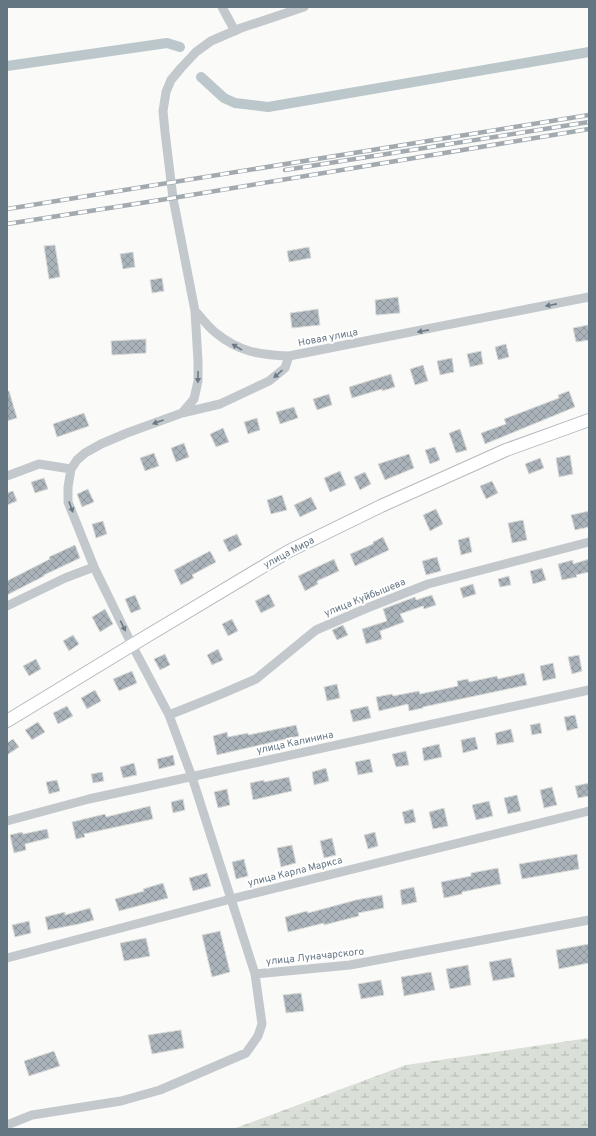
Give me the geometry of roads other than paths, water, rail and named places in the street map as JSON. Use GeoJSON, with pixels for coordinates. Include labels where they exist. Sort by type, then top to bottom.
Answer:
{"type":"FeatureCollection","features":[{"type":"Feature","properties":{"kind":"street"},"geometry":{"type":"LineString","coordinates":[[222,7],[235,31]]}},
{"type":"Feature","properties":{"kind":"street"},"geometry":{"type":"LineString","coordinates":[[182,414],[194,399],[198,381],[195,310],[173,198],[165,132],[164,111],[166,92],[171,80],[196,52],[211,41],[304,7]]}},
{"type":"Feature","properties":{"kind":"street","name":"Новая улица"},"geometry":{"type":"LineString","coordinates":[[71,469],[77,460],[85,453],[101,444],[182,414],[220,404],[270,381],[285,368],[289,356],[589,297]]}},
{"type":"Feature","properties":{"kind":"street"},"geometry":{"type":"LineString","coordinates":[[195,310],[216,333],[242,350],[264,355],[289,356]]}},
{"type":"Feature","properties":{"kind":"street","name":"улица Мира"},"geometry":{"type":"LineString","coordinates":[[7,721],[289,551],[381,506],[506,450],[589,420]]}},
{"type":"Feature","properties":{"kind":"street"},"geometry":{"type":"LineString","coordinates":[[7,476],[39,464],[71,469],[68,487],[68,502],[94,567],[168,715],[192,777],[255,974]]}},
{"type":"Feature","properties":{"kind":"street","name":"улица Куйбышева"},"geometry":{"type":"LineString","coordinates":[[168,715],[256,679],[316,630],[367,608],[428,584],[589,542]]}},
{"type":"Feature","properties":{"kind":"street"},"geometry":{"type":"LineString","coordinates":[[7,606],[66,578],[94,567]]}},
{"type":"Feature","properties":{"kind":"street","name":"улица Калинина"},"geometry":{"type":"LineString","coordinates":[[7,821],[89,799],[589,690]]}},
{"type":"Feature","properties":{"kind":"street","name":"улица Карла Маркса"},"geometry":{"type":"LineString","coordinates":[[7,958],[231,899],[589,811]]}},
{"type":"Feature","properties":{"kind":"street","name":"улица Луначарского"},"geometry":{"type":"LineString","coordinates":[[7,1125],[32,1115],[121,1101],[160,1090],[246,1053],[258,1036],[262,1024],[255,974],[350,965],[589,920]]}},
{"type":"Feature","properties":{"kind":"waterway"},"geometry":{"type":"LineString","coordinates":[[7,66],[167,43],[180,47]]}},
{"type":"Feature","properties":{"kind":"waterway"},"geometry":{"type":"LineString","coordinates":[[201,77],[224,98],[235,103],[268,107],[589,52]]}},
{"type":"Feature","properties":{"kind":"railway"},"geometry":{"type":"LineString","coordinates":[[7,209],[589,115]]}},
{"type":"Feature","properties":{"kind":"railway"},"geometry":{"type":"LineString","coordinates":[[285,170],[589,122]]}},
{"type":"Feature","properties":{"kind":"railway"},"geometry":{"type":"LineString","coordinates":[[7,224],[589,129]]}}]}
